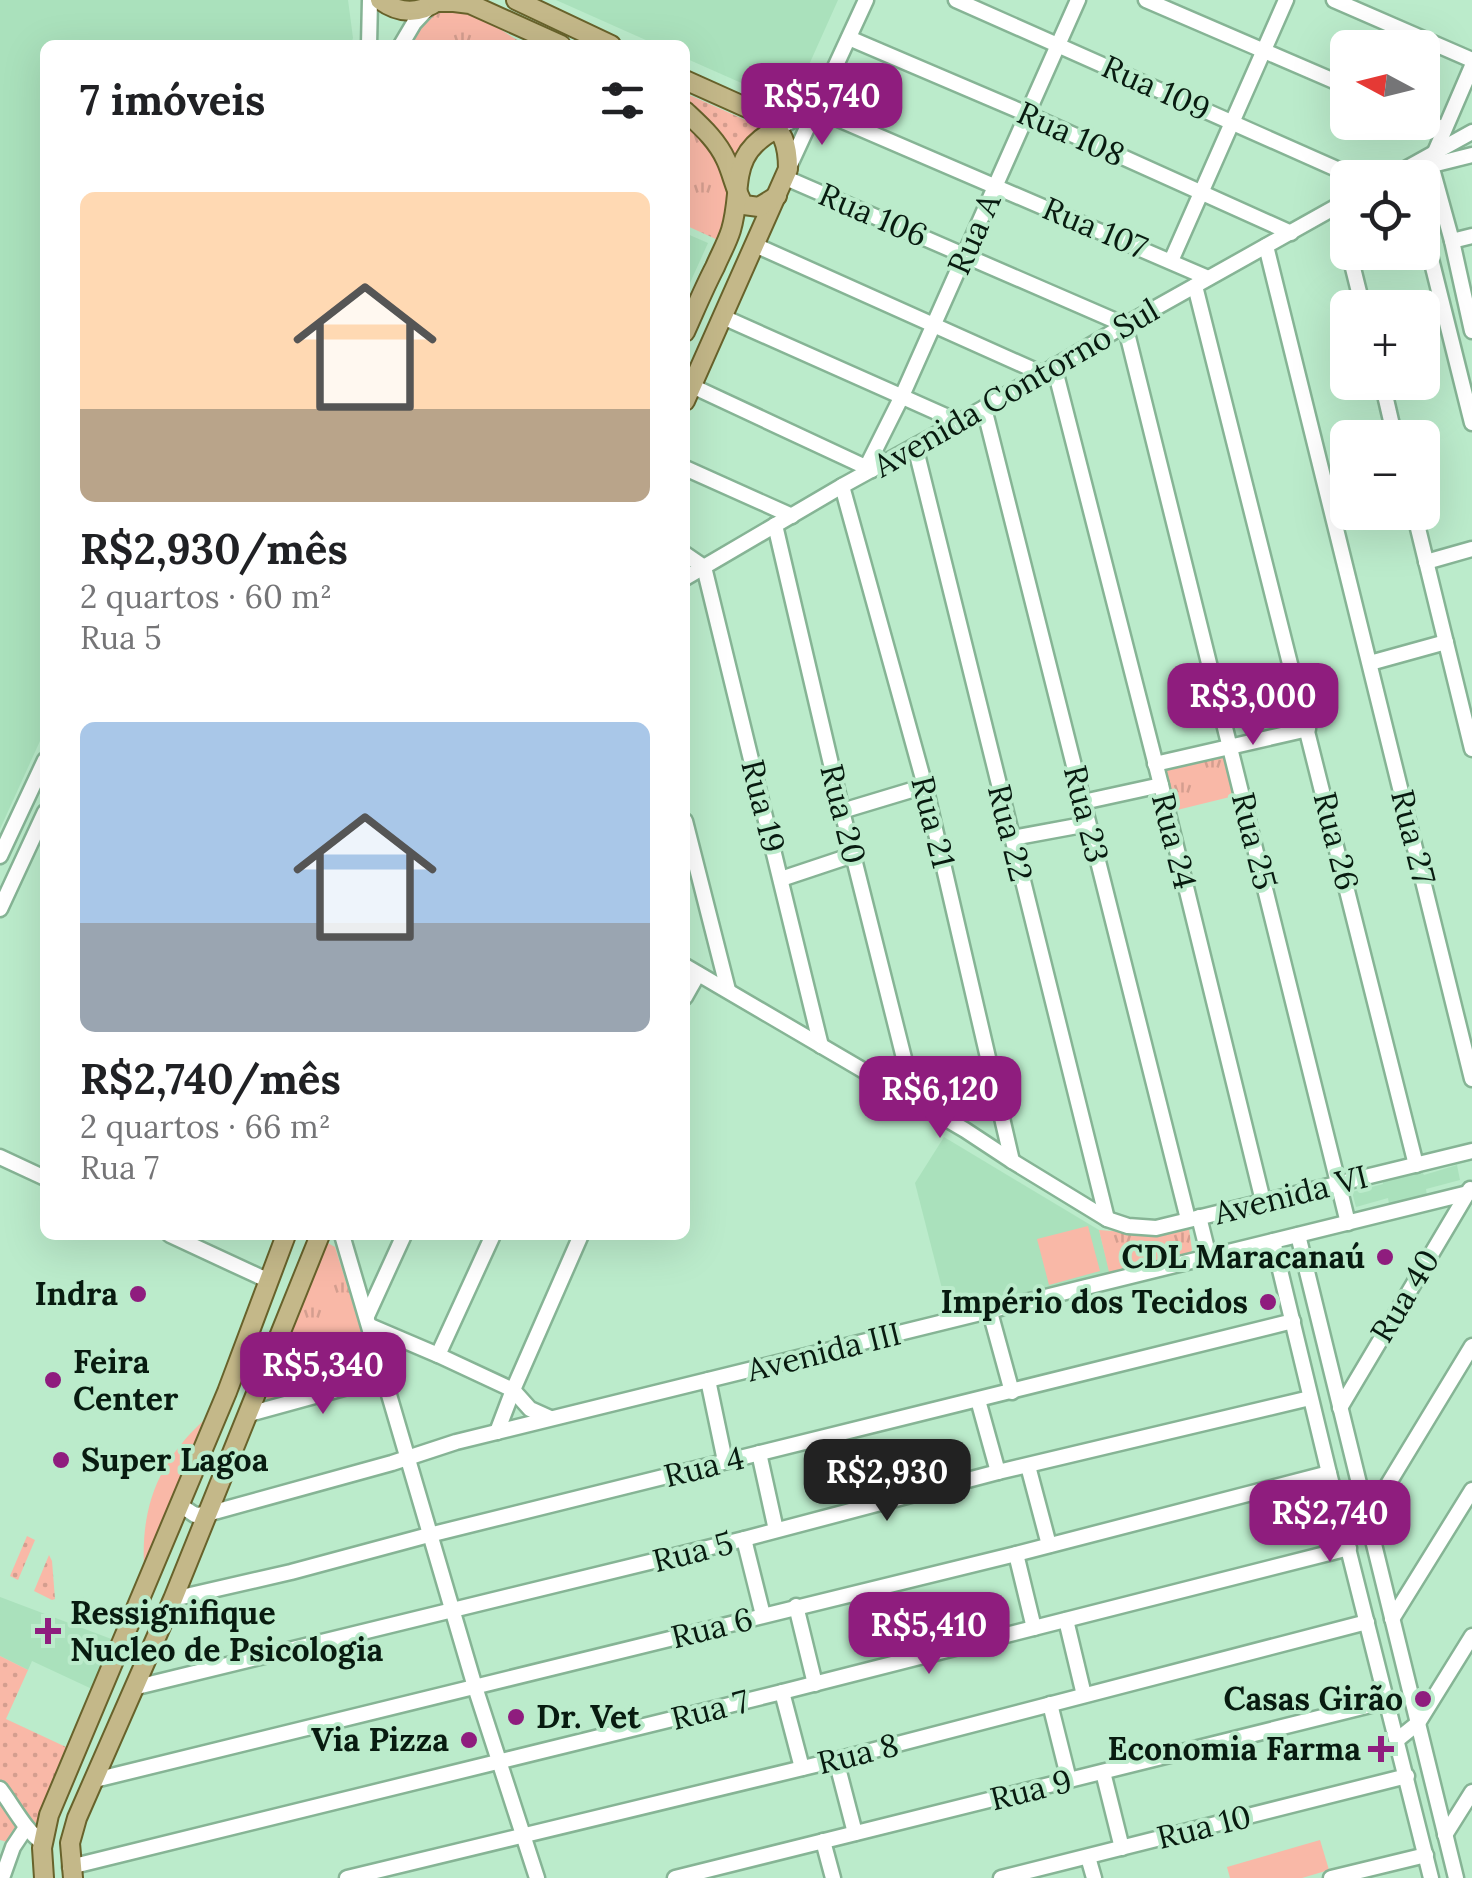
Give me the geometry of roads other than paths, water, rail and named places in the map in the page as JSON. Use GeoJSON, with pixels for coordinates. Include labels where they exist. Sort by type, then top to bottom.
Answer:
{"type":"FeatureCollection","features":[{"type":"Feature","properties":{"kind":"main road"},"geometry":{"type":"LineString","coordinates":[[380,0],[405,12],[435,3],[470,4],[550,40]]}},
{"type":"Feature","properties":{"kind":"main road"},"geometry":{"type":"LineString","coordinates":[[516,0],[600,40]]}},
{"type":"Feature","properties":{"kind":"main road"},"geometry":{"type":"LineString","coordinates":[[690,82],[763,114],[778,128],[786,143],[787,173],[690,389]]}},
{"type":"Feature","properties":{"kind":"main road"},"geometry":{"type":"LineString","coordinates":[[690,116],[721,151],[744,204],[754,208],[777,196]]}},
{"type":"Feature","properties":{"kind":"main road"},"geometry":{"type":"LineString","coordinates":[[690,321],[731,230],[742,167],[762,136],[778,128]]}},
{"type":"Feature","properties":{"kind":"main road"},"geometry":{"type":"LineString","coordinates":[[44,1878],[42,1844],[48,1815],[227,1392],[284,1240]]}},
{"type":"Feature","properties":{"kind":"main road"},"geometry":{"type":"LineString","coordinates":[[72,1872],[73,1830],[173,1599],[318,1240]]}},
{"type":"Feature","properties":{"kind":"main road"},"geometry":{"type":"LineString","coordinates":[[100,1696],[112,1704],[128,1700]]}},
{"type":"Feature","properties":{"kind":"street"},"geometry":{"type":"LineString","coordinates":[[369,40],[370,0]]}},
{"type":"Feature","properties":{"kind":"street"},"geometry":{"type":"LineString","coordinates":[[787,173],[866,0]]}},
{"type":"Feature","properties":{"kind":"street","name":"Rua 109"},"geometry":{"type":"LineString","coordinates":[[956,0],[1330,166]]}},
{"type":"Feature","properties":{"kind":"street","name":"Rua A"},"geometry":{"type":"LineString","coordinates":[[870,468],[1078,0]]}},
{"type":"Feature","properties":{"kind":"street"},"geometry":{"type":"LineString","coordinates":[[1146,0],[1330,80]]}},
{"type":"Feature","properties":{"kind":"street"},"geometry":{"type":"LineString","coordinates":[[1171,260],[1286,0]]}},
{"type":"Feature","properties":{"kind":"street"},"geometry":{"type":"LineString","coordinates":[[1334,0],[1472,63],[1433,158],[1471,322]]}},
{"type":"Feature","properties":{"kind":"street"},"geometry":{"type":"LineString","coordinates":[[405,40],[414,23],[435,3]]}},
{"type":"Feature","properties":{"kind":"street","name":"Rua 108"},"geometry":{"type":"LineString","coordinates":[[849,38],[1291,232]]}},
{"type":"Feature","properties":{"kind":"street"},"geometry":{"type":"LineString","coordinates":[[778,128],[815,108]]}},
{"type":"Feature","properties":{"kind":"street","name":"Rua 107"},"geometry":{"type":"LineString","coordinates":[[815,108],[1171,260],[1202,282]]}},
{"type":"Feature","properties":{"kind":"street"},"geometry":{"type":"LineString","coordinates":[[1440,127],[1444,129]]}},
{"type":"Feature","properties":{"kind":"street"},"geometry":{"type":"LineString","coordinates":[[1430,160],[1472,132]]}},
{"type":"Feature","properties":{"kind":"street"},"geometry":{"type":"LineString","coordinates":[[1433,158],[1472,155]]}},
{"type":"Feature","properties":{"kind":"street","name":"Rua 106"},"geometry":{"type":"LineString","coordinates":[[787,173],[1125,325]]}},
{"type":"Feature","properties":{"kind":"street","name":"Avenida Contorno Sul"},"geometry":{"type":"LineString","coordinates":[[690,575],[870,468],[984,408],[1330,210]]}},
{"type":"Feature","properties":{"kind":"street"},"geometry":{"type":"LineString","coordinates":[[1452,241],[1472,236]]}},
{"type":"Feature","properties":{"kind":"street"},"geometry":{"type":"LineString","coordinates":[[755,245],[934,325],[1049,370]]}},
{"type":"Feature","properties":{"kind":"street","name":"Rua 27"},"geometry":{"type":"LineString","coordinates":[[1266,246],[1472,1079]]}},
{"type":"Feature","properties":{"kind":"street"},"geometry":{"type":"LineString","coordinates":[[1434,270],[1472,422]]}},
{"type":"Feature","properties":{"kind":"street","name":"Rua 26"},"geometry":{"type":"LineString","coordinates":[[1202,282],[1416,1164]]}},
{"type":"Feature","properties":{"kind":"street"},"geometry":{"type":"LineString","coordinates":[[723,318],[959,422]]}},
{"type":"Feature","properties":{"kind":"street","name":"Rua 25"},"geometry":{"type":"LineString","coordinates":[[1125,325],[1348,1223]]}},
{"type":"Feature","properties":{"kind":"street","name":"Rua 24"},"geometry":{"type":"LineString","coordinates":[[1049,370],[1155,764],[1262,1201]]}},
{"type":"Feature","properties":{"kind":"street"},"geometry":{"type":"LineString","coordinates":[[690,394],[870,468]]}},
{"type":"Feature","properties":{"kind":"street","name":"Rua 23"},"geometry":{"type":"LineString","coordinates":[[984,408],[1088,824],[1194,1218],[1209,1257]]}},
{"type":"Feature","properties":{"kind":"street","name":"Rua 22"},"geometry":{"type":"LineString","coordinates":[[916,446],[1107,1219]]}},
{"type":"Feature","properties":{"kind":"street"},"geometry":{"type":"LineString","coordinates":[[690,470],[792,516]]}},
{"type":"Feature","properties":{"kind":"street","name":"Rua 21"},"geometry":{"type":"LineString","coordinates":[[842,486],[925,786],[1012,1162]]}},
{"type":"Feature","properties":{"kind":"street","name":"Rua 20"},"geometry":{"type":"LineString","coordinates":[[775,525],[915,1102]]}},
{"type":"Feature","properties":{"kind":"street"},"geometry":{"type":"LineString","coordinates":[[1418,530],[1472,750]]}},
{"type":"Feature","properties":{"kind":"street"},"geometry":{"type":"LineString","coordinates":[[1426,562],[1472,549]]}},
{"type":"Feature","properties":{"kind":"street"},"geometry":{"type":"LineString","coordinates":[[690,556],[704,567]]}},
{"type":"Feature","properties":{"kind":"street","name":"Rua 19"},"geometry":{"type":"LineString","coordinates":[[704,567],[821,1046]]}},
{"type":"Feature","properties":{"kind":"street"},"geometry":{"type":"LineString","coordinates":[[1370,663],[1446,642]]}},
{"type":"Feature","properties":{"kind":"street"},"geometry":{"type":"LineString","coordinates":[[1155,764],[1308,730]]}},
{"type":"Feature","properties":{"kind":"street"},"geometry":{"type":"LineString","coordinates":[[0,856],[40,771]]}},
{"type":"Feature","properties":{"kind":"street"},"geometry":{"type":"LineString","coordinates":[[1083,802],[1160,785]]}},
{"type":"Feature","properties":{"kind":"street"},"geometry":{"type":"LineString","coordinates":[[842,810],[925,786]]}},
{"type":"Feature","properties":{"kind":"street"},"geometry":{"type":"LineString","coordinates":[[0,909],[40,823]]}},
{"type":"Feature","properties":{"kind":"street"},"geometry":{"type":"LineString","coordinates":[[1012,838],[1088,824]]}},
{"type":"Feature","properties":{"kind":"street"},"geometry":{"type":"LineString","coordinates":[[690,842],[728,990]]}},
{"type":"Feature","properties":{"kind":"street"},"geometry":{"type":"LineString","coordinates":[[781,880],[853,855]]}},
{"type":"Feature","properties":{"kind":"street","name":"Avenida VI"},"geometry":{"type":"LineString","coordinates":[[691,970],[1107,1219],[1142,1228],[1156,1228],[1472,1151]]}},
{"type":"Feature","properties":{"kind":"street"},"geometry":{"type":"LineString","coordinates":[[0,1157],[40,1176]]}},
{"type":"Feature","properties":{"kind":"street","name":"Avenida III"},"geometry":{"type":"LineString","coordinates":[[208,1514],[498,1432],[1470,1190]]}},
{"type":"Feature","properties":{"kind":"street","name":"Rua 40"},"geometry":{"type":"LineString","coordinates":[[1340,1408],[1470,1190]]}},
{"type":"Feature","properties":{"kind":"street"},"geometry":{"type":"LineString","coordinates":[[1298,1235],[1456,1878]]}},
{"type":"Feature","properties":{"kind":"street"},"geometry":{"type":"LineString","coordinates":[[181,1240],[267,1280]]}},
{"type":"Feature","properties":{"kind":"street"},"geometry":{"type":"LineString","coordinates":[[344,1240],[475,1687],[537,1878]]}},
{"type":"Feature","properties":{"kind":"street"},"geometry":{"type":"LineString","coordinates":[[368,1321],[402,1240]]}},
{"type":"Feature","properties":{"kind":"street"},"geometry":{"type":"LineString","coordinates":[[438,1355],[490,1240]]}},
{"type":"Feature","properties":{"kind":"street"},"geometry":{"type":"LineString","coordinates":[[498,1432],[579,1240]]}},
{"type":"Feature","properties":{"kind":"street"},"geometry":{"type":"LineString","coordinates":[[1272,1242],[1431,1878]]}},
{"type":"Feature","properties":{"kind":"street"},"geometry":{"type":"LineString","coordinates":[[990,1312],[1012,1392]]}},
{"type":"Feature","properties":{"kind":"street","name":"Rua 4"},"geometry":{"type":"LineString","coordinates":[[173,1599],[1293,1320]]}},
{"type":"Feature","properties":{"kind":"street"},"geometry":{"type":"LineString","coordinates":[[368,1321],[513,1390],[530,1408],[550,1419]]}},
{"type":"Feature","properties":{"kind":"street"},"geometry":{"type":"LineString","coordinates":[[1367,1519],[1472,1346]]}},
{"type":"Feature","properties":{"kind":"street"},"geometry":{"type":"LineString","coordinates":[[249,1414],[384,1378]]}},
{"type":"Feature","properties":{"kind":"street"},"geometry":{"type":"LineString","coordinates":[[708,1380],[725,1461]]}},
{"type":"Feature","properties":{"kind":"street","name":"Rua 5"},"geometry":{"type":"LineString","coordinates":[[128,1700],[453,1610],[998,1472],[1310,1398]]}},
{"type":"Feature","properties":{"kind":"street"},"geometry":{"type":"LineString","coordinates":[[978,1400],[998,1472]]}},
{"type":"Feature","properties":{"kind":"street"},"geometry":{"type":"LineString","coordinates":[[758,1453],[776,1530]]}},
{"type":"Feature","properties":{"kind":"street"},"geometry":{"type":"LineString","coordinates":[[1028,1466],[1049,1546]]}},
{"type":"Feature","properties":{"kind":"street","name":"Rua 6"},"geometry":{"type":"LineString","coordinates":[[95,1780],[1328,1474]]}},
{"type":"Feature","properties":{"kind":"street"},"geometry":{"type":"LineString","coordinates":[[1392,1619],[1472,1490]]}},
{"type":"Feature","properties":{"kind":"street"},"geometry":{"type":"LineString","coordinates":[[180,1505],[194,1514],[208,1514]]}},
{"type":"Feature","properties":{"kind":"street"},"geometry":{"type":"LineString","coordinates":[[744,1539],[763,1615]]}},
{"type":"Feature","properties":{"kind":"street","name":"Rua 7"},"geometry":{"type":"LineString","coordinates":[[72,1872],[1349,1548]]}},
{"type":"Feature","properties":{"kind":"street"},"geometry":{"type":"LineString","coordinates":[[1016,1554],[1034,1628]]}},
{"type":"Feature","properties":{"kind":"street"},"geometry":{"type":"LineString","coordinates":[[796,1606],[815,1684]]}},
{"type":"Feature","properties":{"kind":"street"},"geometry":{"type":"LineString","coordinates":[[1066,1620],[1084,1696]]}},
{"type":"Feature","properties":{"kind":"street","name":"Rua 8"},"geometry":{"type":"LineString","coordinates":[[348,1878],[836,1760],[1367,1622]]}},
{"type":"Feature","properties":{"kind":"street"},"geometry":{"type":"LineString","coordinates":[[1397,1740],[1418,1723],[1472,1636]]}},
{"type":"Feature","properties":{"kind":"street"},"geometry":{"type":"LineString","coordinates":[[782,1692],[802,1768]]}},
{"type":"Feature","properties":{"kind":"street","name":"Rua 9"},"geometry":{"type":"LineString","coordinates":[[675,1878],[1387,1701]]}},
{"type":"Feature","properties":{"kind":"street"},"geometry":{"type":"LineString","coordinates":[[1050,1704],[1069,1780]]}},
{"type":"Feature","properties":{"kind":"street"},"geometry":{"type":"LineString","coordinates":[[836,1760],[855,1833]]}},
{"type":"Feature","properties":{"kind":"street"},"geometry":{"type":"LineString","coordinates":[[1103,1772],[1122,1848]]}},
{"type":"Feature","properties":{"kind":"street","name":"Rua 10"},"geometry":{"type":"LineString","coordinates":[[1002,1878],[1407,1776]]}},
{"type":"Feature","properties":{"kind":"street"},"geometry":{"type":"LineString","coordinates":[[0,1789],[25,1829],[42,1844]]}},
{"type":"Feature","properties":{"kind":"street"},"geometry":{"type":"LineString","coordinates":[[1446,1835],[1472,1792]]}},
{"type":"Feature","properties":{"kind":"street"},"geometry":{"type":"LineString","coordinates":[[16,1810],[48,1815]]}},
{"type":"Feature","properties":{"kind":"street"},"geometry":{"type":"LineString","coordinates":[[2,1878],[12,1847],[25,1829]]}},
{"type":"Feature","properties":{"kind":"street"},"geometry":{"type":"LineString","coordinates":[[823,1841],[833,1878]]}},
{"type":"Feature","properties":{"kind":"street"},"geometry":{"type":"LineString","coordinates":[[1331,1878],[1426,1855]]}},
{"type":"Feature","properties":{"kind":"street"},"geometry":{"type":"LineString","coordinates":[[1088,1856],[1094,1878]]}},
{"type":"Feature","properties":{"kind":"place","name":"CDL Maracanaú"},"geometry":{"type":"Point","coordinates":[1385,1257]}},
{"type":"Feature","properties":{"kind":"place","name":"Indra"},"geometry":{"type":"Point","coordinates":[138,1294]}},
{"type":"Feature","properties":{"kind":"place","name":"Império dos Tecidos"},"geometry":{"type":"Point","coordinates":[1268,1302]}},
{"type":"Feature","properties":{"kind":"place","name":"Feira Center"},"geometry":{"type":"Point","coordinates":[53,1380]}},
{"type":"Feature","properties":{"kind":"place","name":"Super Lagoa"},"geometry":{"type":"Point","coordinates":[61,1460]}},
{"type":"Feature","properties":{"kind":"place","name":"Ressignifique Nucleo de Psicologia"},"geometry":{"type":"Point","coordinates":[48,1631]}},
{"type":"Feature","properties":{"kind":"place","name":"Casas Girão"},"geometry":{"type":"Point","coordinates":[1423,1699]}},
{"type":"Feature","properties":{"kind":"place","name":"Dr. Vet"},"geometry":{"type":"Point","coordinates":[516,1717]}},
{"type":"Feature","properties":{"kind":"place","name":"Via Pizza"},"geometry":{"type":"Point","coordinates":[469,1740]}},
{"type":"Feature","properties":{"kind":"place","name":"Economia Farma"},"geometry":{"type":"Point","coordinates":[1381,1749]}}]}
